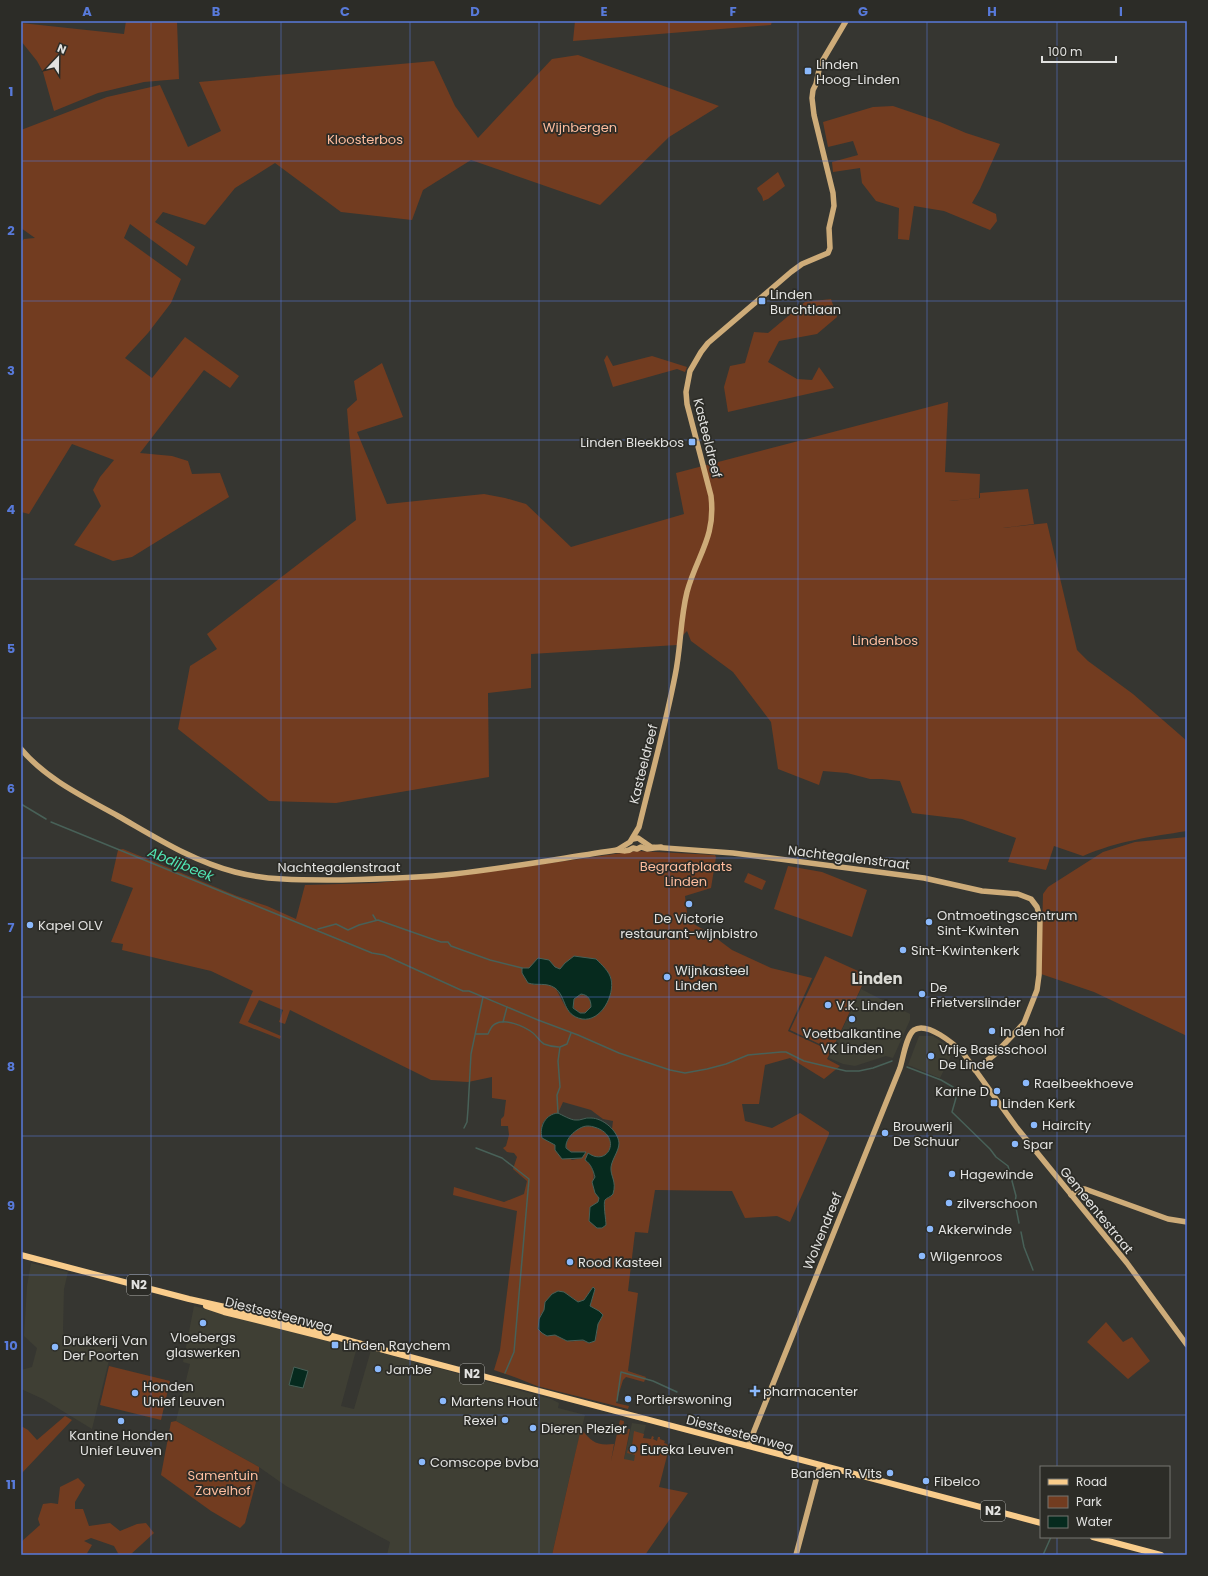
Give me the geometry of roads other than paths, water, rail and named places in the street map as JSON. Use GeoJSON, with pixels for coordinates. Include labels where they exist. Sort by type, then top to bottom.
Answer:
{"type":"FeatureCollection","features":[{"type":"Feature","properties":{"kind":"main road","name":"Diestsesteenweg"},"geometry":{"type":"LineString","coordinates":[[21,1255],[225,1307],[1040,1523]]}},
{"type":"Feature","properties":{"kind":"main road"},"geometry":{"type":"LineString","coordinates":[[1097,1538],[1162,1555]]}},
{"type":"Feature","properties":{"kind":"street","name":"Kasteeldreef"},"geometry":{"type":"LineString","coordinates":[[632,840],[639,827],[675,676],[687,592],[712,524],[713,511],[711,496],[686,404],[688,381],[696,360],[708,344],[791,272],[802,264],[828,253],[830,248],[829,228],[834,206],[833,193],[814,115],[813,90],[816,84],[820,65],[846,21]]}},
{"type":"Feature","properties":{"kind":"street","name":"Nachtegalenstraat"},"geometry":{"type":"LineString","coordinates":[[21,749],[31,761],[68,788],[163,841],[203,861],[250,876],[271,879],[300,880],[417,877],[454,874],[617,850],[629,850],[632,848],[637,849],[641,843]]}},
{"type":"Feature","properties":{"kind":"street","name":"Kasteeldreef"},"geometry":{"type":"LineString","coordinates":[[639,827],[641,843]]}},
{"type":"Feature","properties":{"kind":"street","name":"Nachtegalenstraat"},"geometry":{"type":"LineString","coordinates":[[617,850],[636,838],[647,849],[661,847],[733,853],[924,878],[982,891],[1018,894],[1031,899],[1037,907],[1040,918],[1040,957],[1037,990],[1024,1023],[994,1055],[975,1070]]}},
{"type":"Feature","properties":{"kind":"street"},"geometry":{"type":"LineString","coordinates":[[632,840],[632,848]]}},
{"type":"Feature","properties":{"kind":"street","name":"Gemeentestraat"},"geometry":{"type":"LineString","coordinates":[[919,1028],[926,1028],[934,1032],[953,1043],[963,1053],[1017,1128],[1127,1263],[1187,1345]]}},
{"type":"Feature","properties":{"kind":"street","name":"Wolvendreef"},"geometry":{"type":"LineString","coordinates":[[748,1446],[900,1068],[903,1054],[914,1030],[919,1028]]}},
{"type":"Feature","properties":{"kind":"street"},"geometry":{"type":"LineString","coordinates":[[1071,1195],[1077,1190],[1086,1189],[1168,1219],[1187,1222]]}},
{"type":"Feature","properties":{"kind":"street"},"geometry":{"type":"LineString","coordinates":[[796,1555],[820,1465]]}},
{"type":"Feature","properties":{"kind":"water"},"geometry":{"type":"Polygon","coordinates":[[[574,956],[596,959],[609,973],[612,985],[609,999],[601,1012],[589,1019],[582,1019],[571,1014],[559,992],[555,988],[548,985],[528,983],[522,973],[522,968],[529,968],[538,958],[549,960],[555,967],[560,969],[574,956]],[[581,994],[574,999],[573,1008],[580,1013],[585,1013],[591,1007],[589,998],[581,994]]]}},
{"type":"Feature","properties":{"kind":"water"},"geometry":{"type":"Polygon","coordinates":[[[558,1113],[573,1120],[589,1118],[600,1120],[613,1130],[618,1138],[619,1146],[611,1167],[614,1189],[613,1194],[604,1202],[606,1225],[602,1228],[597,1228],[589,1221],[590,1207],[598,1202],[599,1198],[595,1193],[592,1182],[595,1177],[590,1165],[585,1160],[588,1153],[595,1157],[602,1156],[607,1153],[610,1149],[608,1137],[603,1131],[594,1127],[587,1126],[581,1128],[569,1138],[566,1143],[566,1148],[571,1152],[586,1152],[582,1158],[562,1159],[555,1150],[555,1145],[542,1138],[541,1134],[544,1121],[550,1116],[558,1113]]]}},
{"type":"Feature","properties":{"kind":"water"},"geometry":{"type":"Polygon","coordinates":[[[593,1287],[595,1289],[590,1306],[603,1315],[598,1324],[595,1341],[589,1343],[583,1340],[567,1341],[555,1335],[547,1336],[538,1329],[539,1319],[544,1310],[545,1302],[552,1294],[558,1291],[564,1292],[578,1302],[584,1300],[593,1287]]]}},
{"type":"Feature","properties":{"kind":"water"},"geometry":{"type":"Polygon","coordinates":[[[294,1367],[308,1371],[303,1388],[289,1385],[294,1367]]]}},
{"type":"Feature","properties":{"kind":"waterway","name":"Abdijbeek"},"geometry":{"type":"LineString","coordinates":[[21,804],[46,819]]}},
{"type":"Feature","properties":{"kind":"waterway"},"geometry":{"type":"LineString","coordinates":[[51,822],[372,953],[384,955],[463,991],[469,991],[619,1053],[670,1070],[685,1073],[726,1064],[748,1055],[781,1052],[786,1052],[804,1061],[846,1071],[859,1071],[873,1068],[892,1061]]}},
{"type":"Feature","properties":{"kind":"waterway"},"geometry":{"type":"LineString","coordinates":[[373,915],[376,920]]}},
{"type":"Feature","properties":{"kind":"waterway"},"geometry":{"type":"LineString","coordinates":[[318,929],[336,924],[348,930],[359,925],[378,920],[441,942],[448,942],[451,946],[490,960],[522,968]]}},
{"type":"Feature","properties":{"kind":"waterway"},"geometry":{"type":"LineString","coordinates":[[464,1128],[467,1122],[471,1054],[483,997]]}},
{"type":"Feature","properties":{"kind":"waterway"},"geometry":{"type":"LineString","coordinates":[[503,1022],[507,1007]]}},
{"type":"Feature","properties":{"kind":"waterway"},"geometry":{"type":"LineString","coordinates":[[476,1034],[488,1034],[495,1024],[499,1022],[509,1022],[520,1025],[529,1030],[544,1044],[559,1047]]}},
{"type":"Feature","properties":{"kind":"waterway"},"geometry":{"type":"LineString","coordinates":[[558,1113],[557,1095],[560,1087],[558,1061],[560,1047],[567,1044],[571,1033]]}},
{"type":"Feature","properties":{"kind":"waterway"},"geometry":{"type":"LineString","coordinates":[[907,1067],[941,1080],[953,1087],[956,1098],[952,1112],[990,1149],[996,1157],[1008,1166],[1016,1196],[1015,1203],[1019,1223]]}},
{"type":"Feature","properties":{"kind":"waterway"},"geometry":{"type":"LineString","coordinates":[[476,1148],[502,1158],[529,1179],[514,1352],[505,1373]]}},
{"type":"Feature","properties":{"kind":"waterway"},"geometry":{"type":"LineString","coordinates":[[1021,1232],[1024,1247],[1033,1270]]}},
{"type":"Feature","properties":{"kind":"waterway"},"geometry":{"type":"LineString","coordinates":[[617,1401],[621,1372],[653,1381],[677,1392]]}},
{"type":"Feature","properties":{"kind":"waterway"},"geometry":{"type":"LineString","coordinates":[[1043,1555],[1051,1538]]}},
{"type":"Feature","properties":{"kind":"place","name":"Linden Hoog-Linden"},"geometry":{"type":"Point","coordinates":[808,71]}},
{"type":"Feature","properties":{"kind":"place","name":"Linden Burchtlaan"},"geometry":{"type":"Point","coordinates":[762,301]}},
{"type":"Feature","properties":{"kind":"place","name":"Linden Bleekbos"},"geometry":{"type":"Point","coordinates":[692,442]}},
{"type":"Feature","properties":{"kind":"place","name":"De Victorie restaurant-wijnbistro"},"geometry":{"type":"Point","coordinates":[689,904]}},
{"type":"Feature","properties":{"kind":"place","name":"Ontmoetingscentrum Sint-Kwinten"},"geometry":{"type":"Point","coordinates":[929,922]}},
{"type":"Feature","properties":{"kind":"place","name":"Kapel OLV"},"geometry":{"type":"Point","coordinates":[30,925]}},
{"type":"Feature","properties":{"kind":"place","name":"Sint-Kwintenkerk"},"geometry":{"type":"Point","coordinates":[903,950]}},
{"type":"Feature","properties":{"kind":"place","name":"Wijnkasteel Linden"},"geometry":{"type":"Point","coordinates":[667,977]}},
{"type":"Feature","properties":{"kind":"place","name":"De Frietverslinder"},"geometry":{"type":"Point","coordinates":[922,994]}},
{"type":"Feature","properties":{"kind":"place","name":"V.K. Linden"},"geometry":{"type":"Point","coordinates":[828,1005]}},
{"type":"Feature","properties":{"kind":"place","name":"Voetbalkantine VK Linden"},"geometry":{"type":"Point","coordinates":[852,1019]}},
{"type":"Feature","properties":{"kind":"place","name":"In den hof"},"geometry":{"type":"Point","coordinates":[992,1031]}},
{"type":"Feature","properties":{"kind":"place","name":"Vrije Basisschool De Linde"},"geometry":{"type":"Point","coordinates":[931,1056]}},
{"type":"Feature","properties":{"kind":"place","name":"Raelbeekhoeve"},"geometry":{"type":"Point","coordinates":[1026,1083]}},
{"type":"Feature","properties":{"kind":"place","name":"Karine D"},"geometry":{"type":"Point","coordinates":[997,1091]}},
{"type":"Feature","properties":{"kind":"place","name":"Linden Kerk"},"geometry":{"type":"Point","coordinates":[994,1103]}},
{"type":"Feature","properties":{"kind":"place","name":"Haircity"},"geometry":{"type":"Point","coordinates":[1034,1125]}},
{"type":"Feature","properties":{"kind":"place","name":"Brouwerij De Schuur"},"geometry":{"type":"Point","coordinates":[885,1133]}},
{"type":"Feature","properties":{"kind":"place","name":"Spar"},"geometry":{"type":"Point","coordinates":[1015,1144]}},
{"type":"Feature","properties":{"kind":"place","name":"Hagewinde"},"geometry":{"type":"Point","coordinates":[952,1174]}},
{"type":"Feature","properties":{"kind":"place","name":"zilverschoon"},"geometry":{"type":"Point","coordinates":[949,1203]}},
{"type":"Feature","properties":{"kind":"place","name":"Akkerwinde"},"geometry":{"type":"Point","coordinates":[930,1229]}},
{"type":"Feature","properties":{"kind":"place","name":"Wilgenroos"},"geometry":{"type":"Point","coordinates":[922,1256]}},
{"type":"Feature","properties":{"kind":"place","name":"Rood Kasteel"},"geometry":{"type":"Point","coordinates":[570,1262]}},
{"type":"Feature","properties":{"kind":"place","name":"Vloebergs glaswerken"},"geometry":{"type":"Point","coordinates":[203,1323]}},
{"type":"Feature","properties":{"kind":"place","name":"Linden Raychem"},"geometry":{"type":"Point","coordinates":[335,1345]}},
{"type":"Feature","properties":{"kind":"place","name":"Drukkerij Van Der Poorten"},"geometry":{"type":"Point","coordinates":[55,1347]}},
{"type":"Feature","properties":{"kind":"place","name":"Jambe"},"geometry":{"type":"Point","coordinates":[378,1369]}},
{"type":"Feature","properties":{"kind":"place","name":"pharmacenter"},"geometry":{"type":"Point","coordinates":[755,1391]}},
{"type":"Feature","properties":{"kind":"place","name":"Honden Unief Leuven"},"geometry":{"type":"Point","coordinates":[135,1393]}},
{"type":"Feature","properties":{"kind":"place","name":"Portierswoning"},"geometry":{"type":"Point","coordinates":[628,1399]}},
{"type":"Feature","properties":{"kind":"place","name":"Martens Hout"},"geometry":{"type":"Point","coordinates":[443,1401]}},
{"type":"Feature","properties":{"kind":"place","name":"Rexel"},"geometry":{"type":"Point","coordinates":[505,1420]}},
{"type":"Feature","properties":{"kind":"place","name":"Kantine Honden Unief Leuven"},"geometry":{"type":"Point","coordinates":[121,1421]}},
{"type":"Feature","properties":{"kind":"place","name":"Dieren Plezier"},"geometry":{"type":"Point","coordinates":[533,1428]}},
{"type":"Feature","properties":{"kind":"place","name":"Eureka Leuven"},"geometry":{"type":"Point","coordinates":[633,1449]}},
{"type":"Feature","properties":{"kind":"place","name":"Comscope bvba"},"geometry":{"type":"Point","coordinates":[422,1462]}},
{"type":"Feature","properties":{"kind":"place","name":"Banden R. Vits"},"geometry":{"type":"Point","coordinates":[890,1473]}},
{"type":"Feature","properties":{"kind":"place","name":"Fibelco"},"geometry":{"type":"Point","coordinates":[926,1481]}},
{"type":"Feature","properties":{"kind":"district","name":"Linden"},"geometry":{"type":"Point","coordinates":[877,979]}},
{"type":"Feature","properties":{"kind":"park label","name":"Wijnbergen"},"geometry":{"type":"Point","coordinates":[580,127]}},
{"type":"Feature","properties":{"kind":"park label","name":"Kloosterbos"},"geometry":{"type":"Point","coordinates":[365,139]}},
{"type":"Feature","properties":{"kind":"park label","name":"Lindenbos"},"geometry":{"type":"Point","coordinates":[885,640]}},
{"type":"Feature","properties":{"kind":"park label","name":"Begraafplaats Linden"},"geometry":{"type":"Point","coordinates":[686,874]}},
{"type":"Feature","properties":{"kind":"park label","name":"Samentuin Zavelhof"},"geometry":{"type":"Point","coordinates":[223,1482]}}]}
